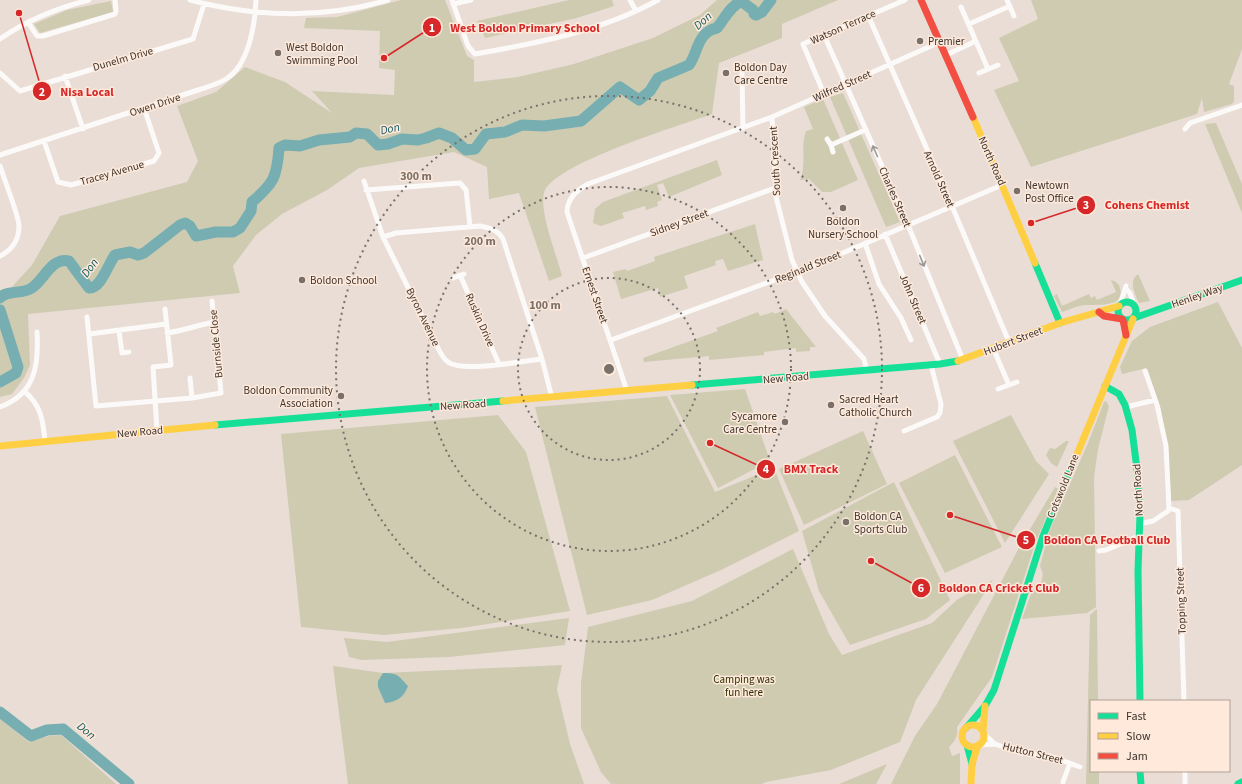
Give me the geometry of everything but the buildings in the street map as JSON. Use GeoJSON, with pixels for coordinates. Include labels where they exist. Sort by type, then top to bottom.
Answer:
{"type":"FeatureCollection","features":[{"type":"Feature","properties":{"kind":"main road","name":"North Road"},"geometry":{"type":"LineString","coordinates":[[921,0],[1002,185],[1060,323]]}},
{"type":"Feature","properties":{"kind":"main road","name":"Henley Way"},"geometry":{"type":"LineString","coordinates":[[1134,318],[1151,311],[1184,302],[1242,280]]}},
{"type":"Feature","properties":{"kind":"main road"},"geometry":{"type":"LineString","coordinates":[[1126,335],[1122,319],[1118,312],[1120,305],[1129,302],[1135,306],[1151,311]]}},
{"type":"Feature","properties":{"kind":"main road","name":"Hubert Street"},"geometry":{"type":"LineString","coordinates":[[928,365],[963,360],[1060,323],[1120,305]]}},
{"type":"Feature","properties":{"kind":"main road"},"geometry":{"type":"LineString","coordinates":[[1099,312],[1104,316],[1128,321],[1134,318],[1137,313],[1135,306]]}},
{"type":"Feature","properties":{"kind":"main road","name":"Cotswold Lane"},"geometry":{"type":"LineString","coordinates":[[966,728],[985,706],[998,679],[1022,595],[1042,536],[1134,318]]}},
{"type":"Feature","properties":{"kind":"main road","name":"New Road"},"geometry":{"type":"LineString","coordinates":[[0,446],[157,430],[627,392],[928,365]]}},
{"type":"Feature","properties":{"kind":"main road","name":"North Road"},"geometry":{"type":"LineString","coordinates":[[1106,386],[1119,394],[1126,407],[1132,430],[1138,477],[1140,700]]}},
{"type":"Feature","properties":{"kind":"main road","name":"Cotswold Lane"},"geometry":{"type":"LineString","coordinates":[[983,732],[985,706]]}},
{"type":"Feature","properties":{"kind":"main road"},"geometry":{"type":"LineString","coordinates":[[970,784],[972,764],[979,745],[983,739],[983,732],[975,726],[966,728],[963,736],[967,744],[972,764]]}},
{"type":"Feature","properties":{"kind":"main road"},"geometry":{"type":"LineString","coordinates":[[967,744],[972,746],[979,745]]}},
{"type":"Feature","properties":{"kind":"main road"},"geometry":{"type":"LineString","coordinates":[[1140,772],[1141,784]]}},
{"type":"Feature","properties":{"kind":"main road"},"geometry":{"type":"LineString","coordinates":[[1238,784],[1242,782]]}},
{"type":"Feature","properties":{"kind":"street"},"geometry":{"type":"LineString","coordinates":[[0,39],[28,22],[69,2],[89,0]]}},
{"type":"Feature","properties":{"kind":"street"},"geometry":{"type":"LineString","coordinates":[[28,22],[37,36],[43,36],[115,14],[115,0]]}},
{"type":"Feature","properties":{"kind":"street"},"geometry":{"type":"LineString","coordinates":[[190,0],[255,13],[290,14],[331,11],[388,0]]}},
{"type":"Feature","properties":{"kind":"street","name":"Owen Drive"},"geometry":{"type":"LineString","coordinates":[[0,155],[83,129],[226,79],[234,73],[248,47],[252,35],[256,0]]}},
{"type":"Feature","properties":{"kind":"street"},"geometry":{"type":"LineString","coordinates":[[471,0],[453,2],[468,46],[475,54],[570,35],[636,11],[658,0]]}},
{"type":"Feature","properties":{"kind":"street"},"geometry":{"type":"LineString","coordinates":[[630,0],[636,11]]}},
{"type":"Feature","properties":{"kind":"street","name":"Watson Terrace"},"geometry":{"type":"LineString","coordinates":[[824,94],[803,44],[905,0]]}},
{"type":"Feature","properties":{"kind":"street"},"geometry":{"type":"LineString","coordinates":[[1008,0],[1014,16]]}},
{"type":"Feature","properties":{"kind":"street","name":"Dunelm Drive"},"geometry":{"type":"LineString","coordinates":[[0,73],[20,90],[193,39],[204,4]]}},
{"type":"Feature","properties":{"kind":"street"},"geometry":{"type":"LineString","coordinates":[[969,24],[1010,6]]}},
{"type":"Feature","properties":{"kind":"street"},"geometry":{"type":"LineString","coordinates":[[961,7],[988,69]]}},
{"type":"Feature","properties":{"kind":"street","name":"Arnold Street"},"geometry":{"type":"LineString","coordinates":[[868,16],[952,206],[1009,342]]}},
{"type":"Feature","properties":{"kind":"street","name":"Charles Street"},"geometry":{"type":"LineString","coordinates":[[824,35],[908,225],[963,360]]}},
{"type":"Feature","properties":{"kind":"street"},"geometry":{"type":"LineString","coordinates":[[946,55],[976,41]]}},
{"type":"Feature","properties":{"kind":"street","name":"Wilfred Street"},"geometry":{"type":"LineString","coordinates":[[570,198],[581,188],[592,182],[772,117],[940,42]]}},
{"type":"Feature","properties":{"kind":"street"},"geometry":{"type":"LineString","coordinates":[[979,72],[998,65]]}},
{"type":"Feature","properties":{"kind":"street"},"geometry":{"type":"LineString","coordinates":[[742,73],[743,128]]}},
{"type":"Feature","properties":{"kind":"street"},"geometry":{"type":"LineString","coordinates":[[65,76],[83,129]]}},
{"type":"Feature","properties":{"kind":"street"},"geometry":{"type":"LineString","coordinates":[[1185,129],[1190,123],[1242,105]]}},
{"type":"Feature","properties":{"kind":"street","name":"Tracey Avenue"},"geometry":{"type":"LineString","coordinates":[[44,141],[58,182],[71,185],[154,161],[158,153],[144,108]]}},
{"type":"Feature","properties":{"kind":"street","name":"South Crescent"},"geometry":{"type":"LineString","coordinates":[[772,117],[775,188],[786,245],[797,272],[824,316],[864,359],[867,371]]}},
{"type":"Feature","properties":{"kind":"street"},"geometry":{"type":"LineString","coordinates":[[831,145],[865,130]]}},
{"type":"Feature","properties":{"kind":"street"},"geometry":{"type":"LineString","coordinates":[[827,138],[833,152]]}},
{"type":"Feature","properties":{"kind":"street"},"geometry":{"type":"LineString","coordinates":[[0,166],[19,225],[17,238],[10,251],[0,256]]}},
{"type":"Feature","properties":{"kind":"street","name":"Byron Avenue"},"geometry":{"type":"LineString","coordinates":[[364,181],[383,237],[443,357],[448,362],[461,367],[542,359]]}},
{"type":"Feature","properties":{"kind":"street"},"geometry":{"type":"LineString","coordinates":[[366,190],[460,183],[466,190],[470,226]]}},
{"type":"Feature","properties":{"kind":"street","name":"Reginald Street"},"geometry":{"type":"LineString","coordinates":[[611,340],[797,272],[1002,185]]}},
{"type":"Feature","properties":{"kind":"street","name":"Sidney Street"},"geometry":{"type":"LineString","coordinates":[[582,258],[775,188]]}},
{"type":"Feature","properties":{"kind":"street","name":"Ernest Street"},"geometry":{"type":"LineString","coordinates":[[570,198],[567,212],[611,340],[627,392]]}},
{"type":"Feature","properties":{"kind":"street"},"geometry":{"type":"LineString","coordinates":[[383,237],[396,233],[470,226],[490,228],[500,233],[542,359],[552,398]]}},
{"type":"Feature","properties":{"kind":"street","name":"John Street"},"geometry":{"type":"LineString","coordinates":[[885,234],[940,364]]}},
{"type":"Feature","properties":{"kind":"street"},"geometry":{"type":"LineString","coordinates":[[865,243],[878,284],[901,318],[911,340]]}},
{"type":"Feature","properties":{"kind":"street","name":"Ruskin Drive"},"geometry":{"type":"LineString","coordinates":[[453,278],[462,274],[499,364]]}},
{"type":"Feature","properties":{"kind":"street"},"geometry":{"type":"LineString","coordinates":[[1120,305],[1126,288],[1130,293],[1135,306]]}},
{"type":"Feature","properties":{"kind":"street","name":"Burnside Close"},"geometry":{"type":"LineString","coordinates":[[89,334],[96,406],[192,398],[221,393],[212,301]]}},
{"type":"Feature","properties":{"kind":"street"},"geometry":{"type":"LineString","coordinates":[[157,430],[152,367],[171,365],[165,309]]}},
{"type":"Feature","properties":{"kind":"street"},"geometry":{"type":"LineString","coordinates":[[87,317],[89,334],[166,324]]}},
{"type":"Feature","properties":{"kind":"street"},"geometry":{"type":"LineString","coordinates":[[167,333],[180,331],[190,326],[214,322]]}},
{"type":"Feature","properties":{"kind":"street"},"geometry":{"type":"LineString","coordinates":[[119,331],[122,353],[129,352]]}},
{"type":"Feature","properties":{"kind":"street"},"geometry":{"type":"LineString","coordinates":[[0,407],[13,401],[24,391],[36,369],[38,351],[37,332]]}},
{"type":"Feature","properties":{"kind":"street"},"geometry":{"type":"LineString","coordinates":[[993,348],[1008,385]]}},
{"type":"Feature","properties":{"kind":"street"},"geometry":{"type":"LineString","coordinates":[[904,432],[937,417],[940,413],[941,404],[928,365]]}},
{"type":"Feature","properties":{"kind":"street"},"geometry":{"type":"LineString","coordinates":[[1139,524],[1152,521],[1168,511],[1169,508],[1166,446],[1156,400],[1145,371]]}},
{"type":"Feature","properties":{"kind":"street"},"geometry":{"type":"LineString","coordinates":[[190,378],[192,398]]}},
{"type":"Feature","properties":{"kind":"street"},"geometry":{"type":"LineString","coordinates":[[998,389],[1017,382]]}},
{"type":"Feature","properties":{"kind":"street"},"geometry":{"type":"LineString","coordinates":[[24,391],[32,398],[41,412],[45,441]]}},
{"type":"Feature","properties":{"kind":"street"},"geometry":{"type":"LineString","coordinates":[[1126,407],[1156,400]]}},
{"type":"Feature","properties":{"kind":"street","name":"Topping Street"},"geometry":{"type":"LineString","coordinates":[[1169,508],[1178,511],[1184,700]]}},
{"type":"Feature","properties":{"kind":"street"},"geometry":{"type":"LineString","coordinates":[[1098,551],[1106,550],[1139,536]]}},
{"type":"Feature","properties":{"kind":"street","name":"Hutton Street"},"geometry":{"type":"LineString","coordinates":[[983,732],[995,744]]}},
{"type":"Feature","properties":{"kind":"street","name":"Hutton Street"},"geometry":{"type":"LineString","coordinates":[[979,745],[995,744],[1021,753],[1050,756],[1080,767]]}},
{"type":"Feature","properties":{"kind":"street","name":"Hutton Street"},"geometry":{"type":"LineString","coordinates":[[1063,782],[1070,763]]}},
{"type":"Feature","properties":{"kind":"street"},"geometry":{"type":"LineString","coordinates":[[1185,772],[1185,784]]}},
{"type":"Feature","properties":{"kind":"green space"},"geometry":{"type":"Polygon","coordinates":[[[401,0],[445,0],[467,56],[474,60],[474,82],[518,77],[574,64],[653,38],[700,15],[717,0],[838,0],[782,24],[782,38],[719,63],[712,114],[648,136],[592,158],[569,170],[552,182],[544,193],[544,211],[549,234],[562,276],[549,281],[519,193],[489,199],[487,167],[454,152],[359,168],[327,190],[282,214],[256,235],[233,266],[240,293],[28,314],[30,365],[24,378],[12,394],[0,397],[0,290],[10,289],[32,265],[60,216],[187,182],[198,161],[177,106],[216,92],[245,67],[285,82],[332,113],[312,91],[394,95],[395,70],[379,68],[380,31],[304,28],[306,18],[337,17],[401,0]]]}},
{"type":"Feature","properties":{"kind":"green space"},"geometry":{"type":"Polygon","coordinates":[[[569,0],[612,0],[614,6],[577,18],[485,38],[477,21],[569,0]]]}},
{"type":"Feature","properties":{"kind":"green space"},"geometry":{"type":"Polygon","coordinates":[[[1031,0],[1242,0],[1242,49],[1229,84],[1234,86],[1234,101],[1232,104],[1204,112],[1202,98],[1197,114],[1031,167],[994,90],[1019,81],[999,38],[1038,19],[1031,0]]]}},
{"type":"Feature","properties":{"kind":"green space"},"geometry":{"type":"Polygon","coordinates":[[[111,1],[113,12],[40,33],[34,24],[67,10],[111,1]]]}},
{"type":"Feature","properties":{"kind":"green space"},"geometry":{"type":"Polygon","coordinates":[[[843,93],[900,222],[886,227],[830,97],[843,93]]]}},
{"type":"Feature","properties":{"kind":"green space"},"geometry":{"type":"Polygon","coordinates":[[[823,99],[858,180],[831,192],[822,192],[809,179],[800,180],[803,168],[804,137],[806,131],[813,129],[804,107],[823,99]]]}},
{"type":"Feature","properties":{"kind":"green space"},"geometry":{"type":"Polygon","coordinates":[[[1216,123],[1242,184],[1242,213],[1205,124],[1216,123]]]}},
{"type":"Feature","properties":{"kind":"green space"},"geometry":{"type":"Polygon","coordinates":[[[717,160],[722,175],[669,197],[663,183],[657,185],[662,200],[657,202],[658,206],[646,210],[645,206],[622,213],[624,218],[601,226],[593,223],[595,209],[603,202],[717,160]]]}},
{"type":"Feature","properties":{"kind":"green space"},"geometry":{"type":"Polygon","coordinates":[[[755,224],[763,260],[728,271],[723,259],[715,261],[716,265],[684,276],[688,288],[660,297],[658,288],[621,299],[613,272],[626,269],[627,271],[655,261],[654,257],[755,224]]]}},
{"type":"Feature","properties":{"kind":"green space"},"geometry":{"type":"Polygon","coordinates":[[[1138,274],[1150,301],[1139,303],[1137,299],[1133,288],[1133,280],[1138,274]]]}},
{"type":"Feature","properties":{"kind":"green space"},"geometry":{"type":"Polygon","coordinates":[[[1111,280],[1119,285],[1120,294],[1118,299],[1109,304],[1083,305],[1062,312],[1054,296],[1057,294],[1062,306],[1089,294],[1091,298],[1095,296],[1097,300],[1116,292],[1111,280]]]}},
{"type":"Feature","properties":{"kind":"green space"},"geometry":{"type":"Polygon","coordinates":[[[1218,302],[1242,348],[1242,465],[1189,500],[1171,501],[1167,445],[1161,409],[1147,368],[1122,374],[1120,367],[1132,341],[1150,327],[1218,302]]]}},
{"type":"Feature","properties":{"kind":"green space"},"geometry":{"type":"Polygon","coordinates":[[[786,309],[816,347],[810,347],[810,351],[796,352],[796,348],[764,352],[764,355],[709,360],[709,356],[644,362],[643,358],[718,331],[716,328],[758,312],[760,316],[773,312],[775,314],[786,309]]]}},
{"type":"Feature","properties":{"kind":"green space"},"geometry":{"type":"Polygon","coordinates":[[[745,389],[770,461],[718,488],[670,395],[745,389]]]}},
{"type":"Feature","properties":{"kind":"green space"},"geometry":{"type":"Polygon","coordinates":[[[667,396],[715,492],[774,468],[799,531],[721,570],[652,600],[587,615],[535,407],[667,396]]]}},
{"type":"Feature","properties":{"kind":"green space"},"geometry":{"type":"Polygon","coordinates":[[[1106,401],[1109,406],[1098,449],[1094,477],[1096,607],[1087,613],[1022,619],[1034,585],[1041,583],[1043,574],[1040,566],[1049,532],[1088,443],[1104,402],[1106,401]]]}},
{"type":"Feature","properties":{"kind":"green space"},"geometry":{"type":"Polygon","coordinates":[[[498,415],[526,452],[570,611],[462,628],[383,635],[301,627],[281,434],[498,415]]]}},
{"type":"Feature","properties":{"kind":"green space"},"geometry":{"type":"Polygon","coordinates":[[[1011,415],[1036,461],[1049,474],[1005,543],[953,441],[1011,415]]]}},
{"type":"Feature","properties":{"kind":"green space"},"geometry":{"type":"Polygon","coordinates":[[[863,431],[887,484],[804,525],[779,469],[863,431]]]}},
{"type":"Feature","properties":{"kind":"green space"},"geometry":{"type":"Polygon","coordinates":[[[1066,441],[1069,441],[1057,467],[1051,463],[1046,455],[1050,448],[1055,449],[1066,441]]]}},
{"type":"Feature","properties":{"kind":"green space"},"geometry":{"type":"Polygon","coordinates":[[[955,455],[1002,547],[945,573],[899,483],[955,455]]]}},
{"type":"Feature","properties":{"kind":"green space"},"geometry":{"type":"Polygon","coordinates":[[[894,482],[950,600],[926,619],[850,645],[819,591],[802,531],[894,482]]]}},
{"type":"Feature","properties":{"kind":"green space"},"geometry":{"type":"Polygon","coordinates":[[[1055,487],[1058,489],[1035,544],[992,677],[957,727],[956,738],[949,747],[952,756],[960,753],[960,784],[891,784],[915,736],[937,704],[1020,546],[1055,487]]]}},
{"type":"Feature","properties":{"kind":"green space","name":"Camping was fun here"},"geometry":{"type":"Polygon","coordinates":[[[793,549],[829,634],[842,655],[932,623],[958,599],[993,580],[916,700],[900,742],[831,770],[762,784],[611,784],[601,772],[581,728],[581,683],[588,627],[692,601],[793,549]]]}},
{"type":"Feature","properties":{"kind":"green space"},"geometry":{"type":"Polygon","coordinates":[[[1097,609],[1098,700],[1090,700],[1090,772],[1099,772],[1099,784],[1086,784],[1090,615],[1097,609]]]}},
{"type":"Feature","properties":{"kind":"green space"},"geometry":{"type":"Polygon","coordinates":[[[569,618],[565,645],[449,657],[361,660],[349,657],[344,638],[387,642],[569,618]]]}},
{"type":"Feature","properties":{"kind":"green space"},"geometry":{"type":"Polygon","coordinates":[[[562,665],[557,689],[570,744],[584,784],[348,784],[333,666],[383,673],[562,665]]]}},
{"type":"Feature","properties":{"kind":"green space"},"geometry":{"type":"Polygon","coordinates":[[[0,719],[29,742],[49,736],[61,735],[116,784],[0,784],[0,719]]]}},
{"type":"Feature","properties":{"kind":"green space"},"geometry":{"type":"Polygon","coordinates":[[[887,764],[876,784],[839,784],[887,764]]]}},
{"type":"Feature","properties":{"kind":"water"},"geometry":{"type":"Polygon","coordinates":[[[383,673],[395,674],[408,686],[402,696],[396,700],[385,703],[378,687],[378,681],[383,673]]]}},
{"type":"Feature","properties":{"kind":"waterway","name":"Don"},"geometry":{"type":"LineString","coordinates":[[0,298],[6,294],[30,289],[35,286],[52,266],[57,262],[63,261],[69,261],[89,288],[93,287],[101,280],[115,255],[130,252],[138,255],[144,253],[180,225],[185,223],[190,226],[196,236],[216,232],[233,232],[240,228],[251,211],[252,202],[265,190],[273,179],[277,166],[279,148],[285,145],[300,146],[319,140],[350,137],[356,133],[367,134],[378,145],[388,144],[402,139],[418,140],[439,133],[452,138],[466,150],[475,149],[486,134],[505,132],[522,125],[544,126],[581,121],[620,87],[639,100],[650,91],[658,78],[689,65],[705,34],[710,30],[717,28],[730,10],[737,4],[741,1],[753,10],[754,14],[756,15],[762,12],[771,0]]}},
{"type":"Feature","properties":{"kind":"waterway","name":"Don"},"geometry":{"type":"LineString","coordinates":[[0,310],[18,367],[16,373],[0,382]]}},
{"type":"Feature","properties":{"kind":"waterway","name":"Don"},"geometry":{"type":"LineString","coordinates":[[0,712],[31,736],[47,730],[63,729],[129,784]]}},
{"type":"Feature","properties":{"kind":"traffic: fast"},"geometry":{"type":"LineString","coordinates":[[1035,263],[1060,323]]}},
{"type":"Feature","properties":{"kind":"traffic: fast"},"geometry":{"type":"LineString","coordinates":[[1134,318],[1242,280]]}},
{"type":"Feature","properties":{"kind":"traffic: fast"},"geometry":{"type":"LineString","coordinates":[[1123,302],[1131,302],[1136,307],[1136,311],[1134,318],[1131,320],[1123,320],[1118,315],[1118,307],[1123,302]]}},
{"type":"Feature","properties":{"kind":"traffic: fast"},"geometry":{"type":"LineString","coordinates":[[692,385],[940,364],[958,361]]}},
{"type":"Feature","properties":{"kind":"traffic: fast"},"geometry":{"type":"LineString","coordinates":[[1105,386],[1119,394],[1125,405],[1132,430],[1138,477],[1140,514],[1138,571],[1140,700]]}},
{"type":"Feature","properties":{"kind":"traffic: fast"},"geometry":{"type":"LineString","coordinates":[[215,425],[503,401]]}},
{"type":"Feature","properties":{"kind":"traffic: fast"},"geometry":{"type":"LineString","coordinates":[[966,728],[985,706],[994,690],[1043,536],[1075,459]]}},
{"type":"Feature","properties":{"kind":"traffic: fast"},"geometry":{"type":"LineString","coordinates":[[967,745],[972,764]]}},
{"type":"Feature","properties":{"kind":"traffic: fast"},"geometry":{"type":"LineString","coordinates":[[1140,772],[1141,784]]}},
{"type":"Feature","properties":{"kind":"traffic: fast"},"geometry":{"type":"LineString","coordinates":[[1238,784],[1242,782]]}},
{"type":"Feature","properties":{"kind":"traffic: slow"},"geometry":{"type":"LineString","coordinates":[[973,117],[1035,263]]}},
{"type":"Feature","properties":{"kind":"traffic: slow"},"geometry":{"type":"LineString","coordinates":[[958,361],[1060,323],[1119,306]]}},
{"type":"Feature","properties":{"kind":"traffic: slow"},"geometry":{"type":"LineString","coordinates":[[1075,459],[1133,319]]}},
{"type":"Feature","properties":{"kind":"traffic: slow"},"geometry":{"type":"LineString","coordinates":[[503,401],[692,385]]}},
{"type":"Feature","properties":{"kind":"traffic: slow"},"geometry":{"type":"LineString","coordinates":[[0,446],[215,425]]}},
{"type":"Feature","properties":{"kind":"traffic: slow"},"geometry":{"type":"LineString","coordinates":[[983,731],[985,706]]}},
{"type":"Feature","properties":{"kind":"traffic: slow"},"geometry":{"type":"LineString","coordinates":[[973,725],[977,726],[983,732],[984,736],[983,740],[977,746],[973,747],[969,746],[963,740],[962,736],[963,732],[969,726],[973,725]]}},
{"type":"Feature","properties":{"kind":"traffic: slow"},"geometry":{"type":"LineString","coordinates":[[971,784],[972,764],[978,745]]}},
{"type":"Feature","properties":{"kind":"traffic: jam"},"geometry":{"type":"LineString","coordinates":[[921,0],[973,117]]}},
{"type":"Feature","properties":{"kind":"traffic: jam"},"geometry":{"type":"LineString","coordinates":[[1099,312],[1104,316],[1122,319]]}},
{"type":"Feature","properties":{"kind":"traffic: jam"},"geometry":{"type":"LineString","coordinates":[[1123,320],[1126,335]]}},
{"type":"Feature","properties":{"kind":"place","name":"Nisa Local"},"geometry":{"type":"Point","coordinates":[19,13]}},
{"type":"Feature","properties":{"kind":"place","name":"Premier"},"geometry":{"type":"Point","coordinates":[920,41]}},
{"type":"Feature","properties":{"kind":"place","name":"West Boldon Swimming Pool"},"geometry":{"type":"Point","coordinates":[278,53]}},
{"type":"Feature","properties":{"kind":"place","name":"West Boldon Primary School"},"geometry":{"type":"Point","coordinates":[384,58]}},
{"type":"Feature","properties":{"kind":"place","name":"Boldon Day Care Centre"},"geometry":{"type":"Point","coordinates":[726,73]}},
{"type":"Feature","properties":{"kind":"place","name":"Newtown Post Office"},"geometry":{"type":"Point","coordinates":[1017,191]}},
{"type":"Feature","properties":{"kind":"place","name":"Boldon Nursery School"},"geometry":{"type":"Point","coordinates":[843,208]}},
{"type":"Feature","properties":{"kind":"place","name":"Cohens Chemist"},"geometry":{"type":"Point","coordinates":[1031,223]}},
{"type":"Feature","properties":{"kind":"place","name":"Boldon School"},"geometry":{"type":"Point","coordinates":[302,280]}},
{"type":"Feature","properties":{"kind":"place","name":"Boldon Community Association"},"geometry":{"type":"Point","coordinates":[341,396]}},
{"type":"Feature","properties":{"kind":"place","name":"Sacred Heart Catholic Church"},"geometry":{"type":"Point","coordinates":[831,405]}},
{"type":"Feature","properties":{"kind":"place","name":"Sycamore Care Centre"},"geometry":{"type":"Point","coordinates":[785,422]}},
{"type":"Feature","properties":{"kind":"place","name":"BMX Track"},"geometry":{"type":"Point","coordinates":[710,443]}},
{"type":"Feature","properties":{"kind":"place","name":"Boldon CA Football Club"},"geometry":{"type":"Point","coordinates":[950,515]}},
{"type":"Feature","properties":{"kind":"place","name":"Boldon CA Sports Club"},"geometry":{"type":"Point","coordinates":[846,522]}},
{"type":"Feature","properties":{"kind":"place","name":"Boldon CA Cricket Club"},"geometry":{"type":"Point","coordinates":[871,561]}}]}
